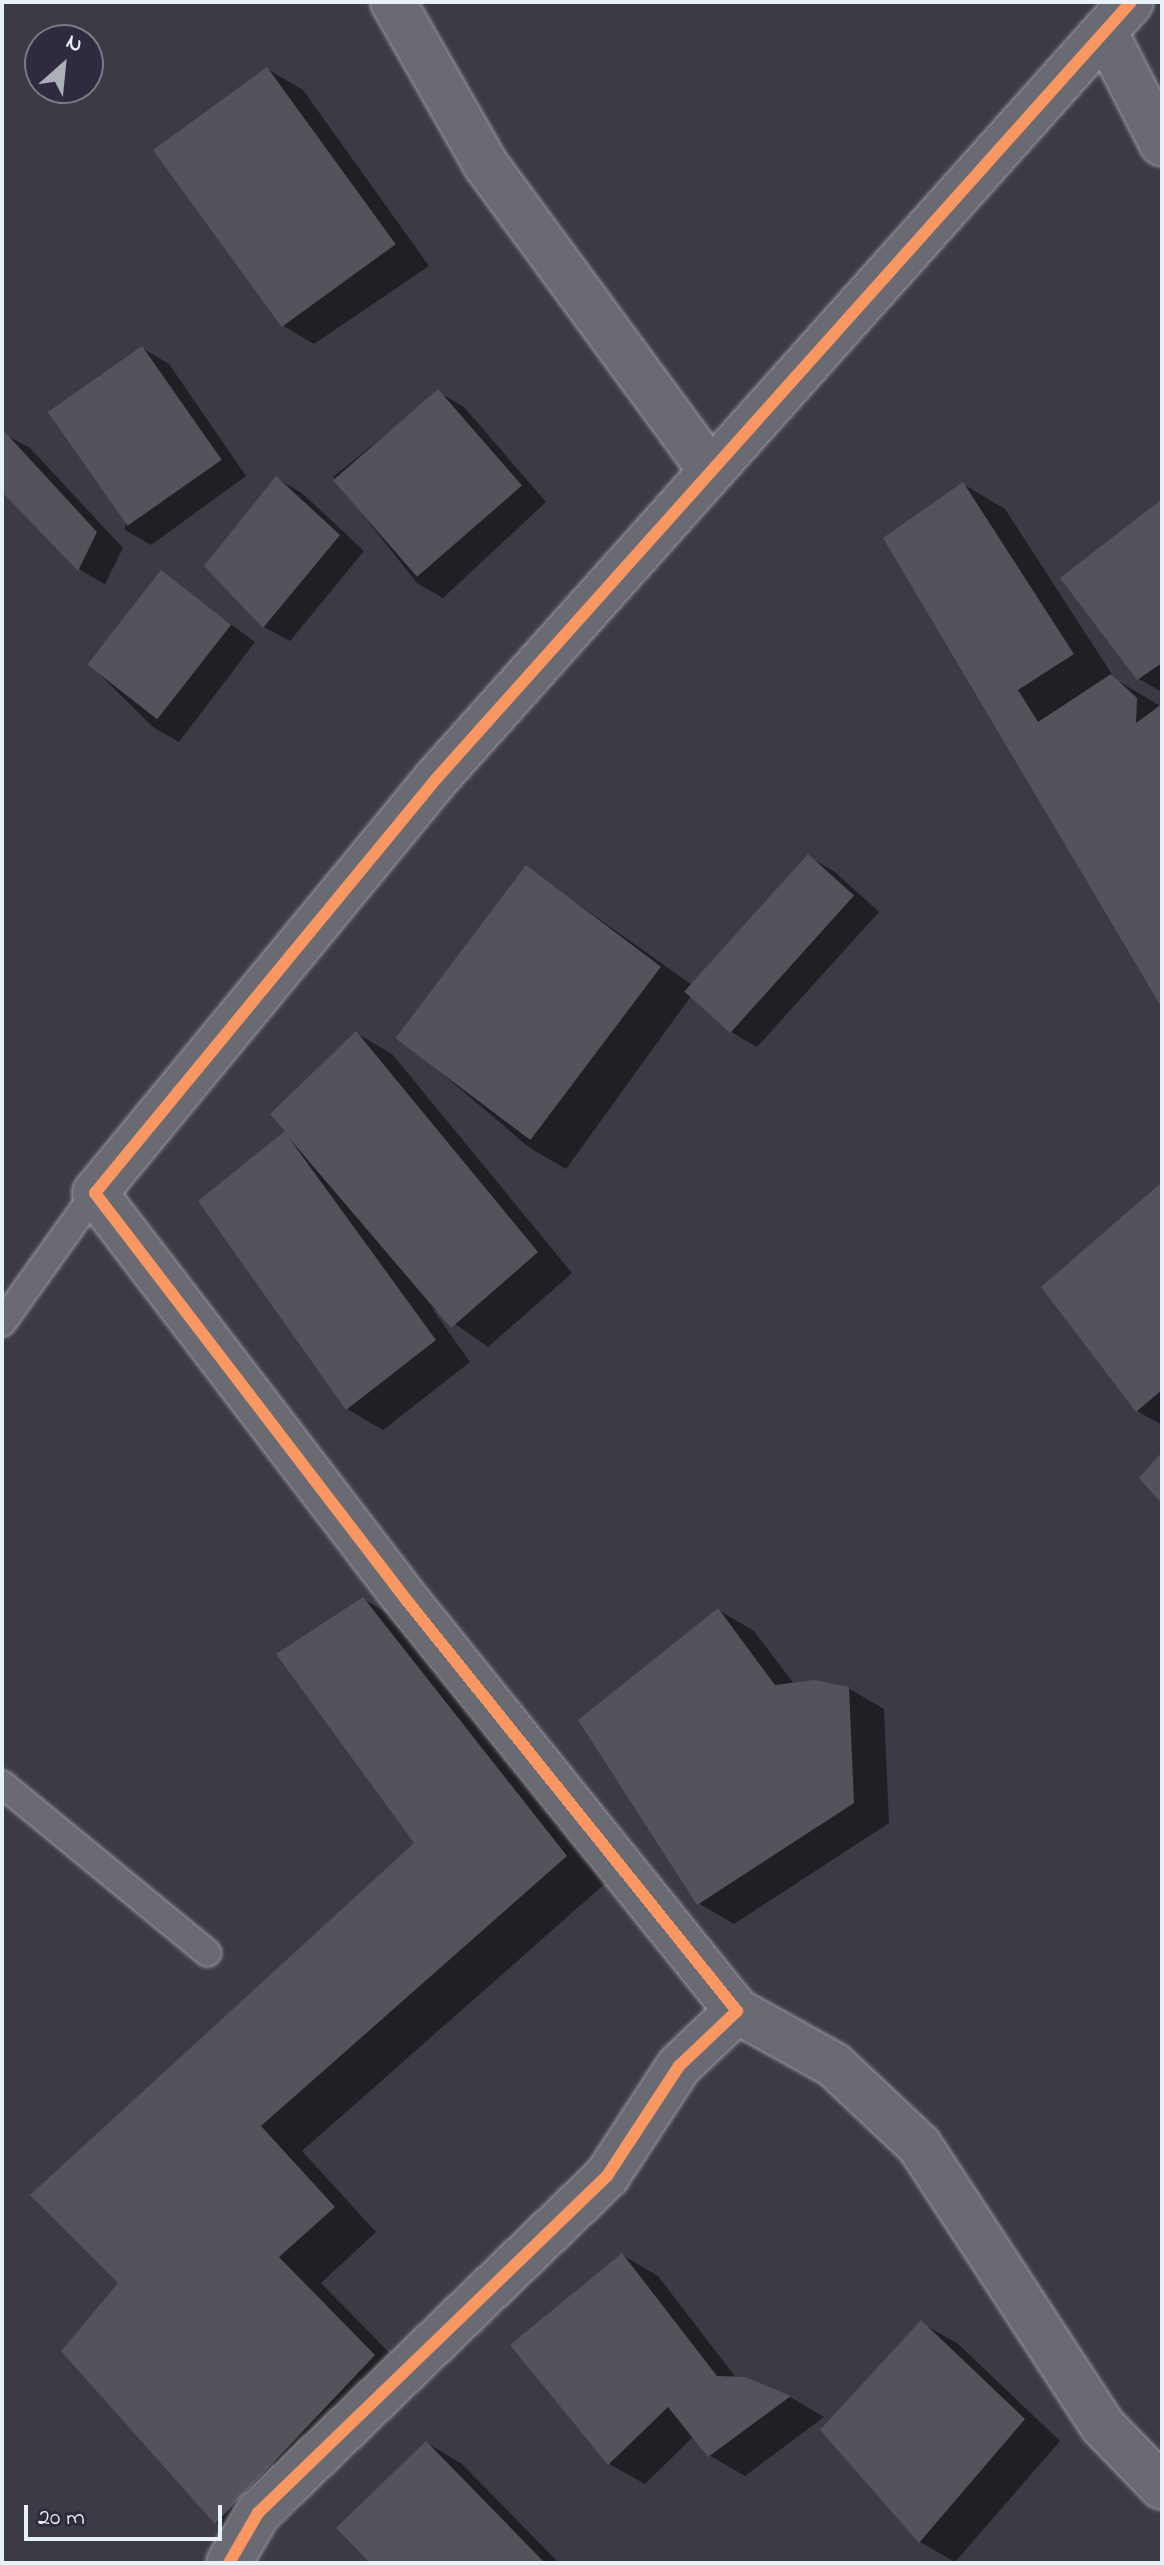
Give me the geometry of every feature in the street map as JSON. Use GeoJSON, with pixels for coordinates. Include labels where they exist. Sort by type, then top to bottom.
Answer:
{"type":"FeatureCollection","features":[{"type":"Feature","properties":{"kind":"street"},"geometry":{"type":"LineString","coordinates":[[393,2],[486,165],[709,469]]}},
{"type":"Feature","properties":{"kind":"street"},"geometry":{"type":"LineString","coordinates":[[1162,144],[1119,18],[709,469],[436,779],[95,1193],[408,1602],[737,2011],[834,2065],[919,2145],[1102,2425],[1162,2487]]}},
{"type":"Feature","properties":{"kind":"street"},"geometry":{"type":"LineString","coordinates":[[229,2563],[258,2513],[607,2176],[679,2066],[737,2011]]}},
{"type":"Feature","properties":{"kind":"lane"},"geometry":{"type":"LineString","coordinates":[[2,1323],[95,1193]]}},
{"type":"Feature","properties":{"kind":"lane"},"geometry":{"type":"LineString","coordinates":[[2,1784],[208,1953]]}},
{"type":"Feature","properties":{"kind":"building"},"geometry":{"type":"Polygon","coordinates":[[[267,67],[396,244],[282,327],[153,150],[267,67]]]}},
{"type":"Feature","properties":{"kind":"building"},"geometry":{"type":"Polygon","coordinates":[[[142,346],[222,460],[128,526],[48,412],[142,346]]]}},
{"type":"Feature","properties":{"kind":"building"},"geometry":{"type":"Polygon","coordinates":[[[438,389],[522,486],[417,577],[333,480],[438,389]]]}},
{"type":"Feature","properties":{"kind":"building"},"geometry":{"type":"Polygon","coordinates":[[[4,431],[97,532],[78,571],[2,492],[4,431]]]}},
{"type":"Feature","properties":{"kind":"building"},"geometry":{"type":"Polygon","coordinates":[[[276,476],[340,535],[263,628],[204,566],[276,476]]]}},
{"type":"Feature","properties":{"kind":"building"},"geometry":{"type":"Polygon","coordinates":[[[963,482],[1074,654],[1018,690],[1038,722],[1111,674],[1137,698],[1136,723],[1162,704],[1162,1008],[883,538],[963,482]]]}},
{"type":"Feature","properties":{"kind":"building"},"geometry":{"type":"Polygon","coordinates":[[[1162,499],[1162,663],[1137,680],[1060,578],[1162,499]]]}},
{"type":"Feature","properties":{"kind":"building"},"geometry":{"type":"Polygon","coordinates":[[[161,570],[231,625],[157,719],[87,665],[161,570]]]}},
{"type":"Feature","properties":{"kind":"building"},"geometry":{"type":"Polygon","coordinates":[[[808,854],[854,895],[730,1033],[684,991],[808,854]]]}},
{"type":"Feature","properties":{"kind":"building"},"geometry":{"type":"Polygon","coordinates":[[[526,865],[661,967],[530,1140],[395,1038],[526,865]]]}},
{"type":"Feature","properties":{"kind":"building"},"geometry":{"type":"Polygon","coordinates":[[[356,1031],[538,1252],[451,1328],[289,1138],[436,1340],[346,1410],[198,1201],[285,1131],[270,1114],[356,1031]]]}},
{"type":"Feature","properties":{"kind":"building"},"geometry":{"type":"Polygon","coordinates":[[[1162,1182],[1162,1390],[1136,1412],[1041,1287],[1162,1182]]]}},
{"type":"Feature","properties":{"kind":"building"},"geometry":{"type":"Polygon","coordinates":[[[1162,1452],[1162,1504],[1139,1478],[1162,1452]]]}},
{"type":"Feature","properties":{"kind":"building"},"geometry":{"type":"Polygon","coordinates":[[[363,1597],[567,1856],[261,2126],[335,2207],[279,2257],[375,2355],[215,2524],[61,2351],[118,2283],[30,2195],[414,1843],[276,1654],[363,1597]]]}},
{"type":"Feature","properties":{"kind":"building"},"geometry":{"type":"Polygon","coordinates":[[[718,1608],[775,1685],[814,1680],[849,1687],[854,1803],[697,1905],[578,1720],[718,1608]]]}},
{"type":"Feature","properties":{"kind":"building"},"geometry":{"type":"Polygon","coordinates":[[[622,2253],[717,2376],[745,2377],[791,2396],[708,2457],[668,2407],[608,2465],[510,2345],[622,2253]]]}},
{"type":"Feature","properties":{"kind":"building"},"geometry":{"type":"Polygon","coordinates":[[[921,2320],[1025,2419],[919,2543],[820,2430],[921,2320]]]}},
{"type":"Feature","properties":{"kind":"building"},"geometry":{"type":"Polygon","coordinates":[[[426,2441],[545,2563],[370,2563],[336,2528],[426,2441]]]}},
{"type":"Feature","properties":{"kind":"cycle path"},"geometry":{"type":"LineString","coordinates":[[229,2563],[258,2513],[607,2176],[679,2066],[737,2011],[408,1602],[95,1193],[436,779],[1131,2]]}}]}
